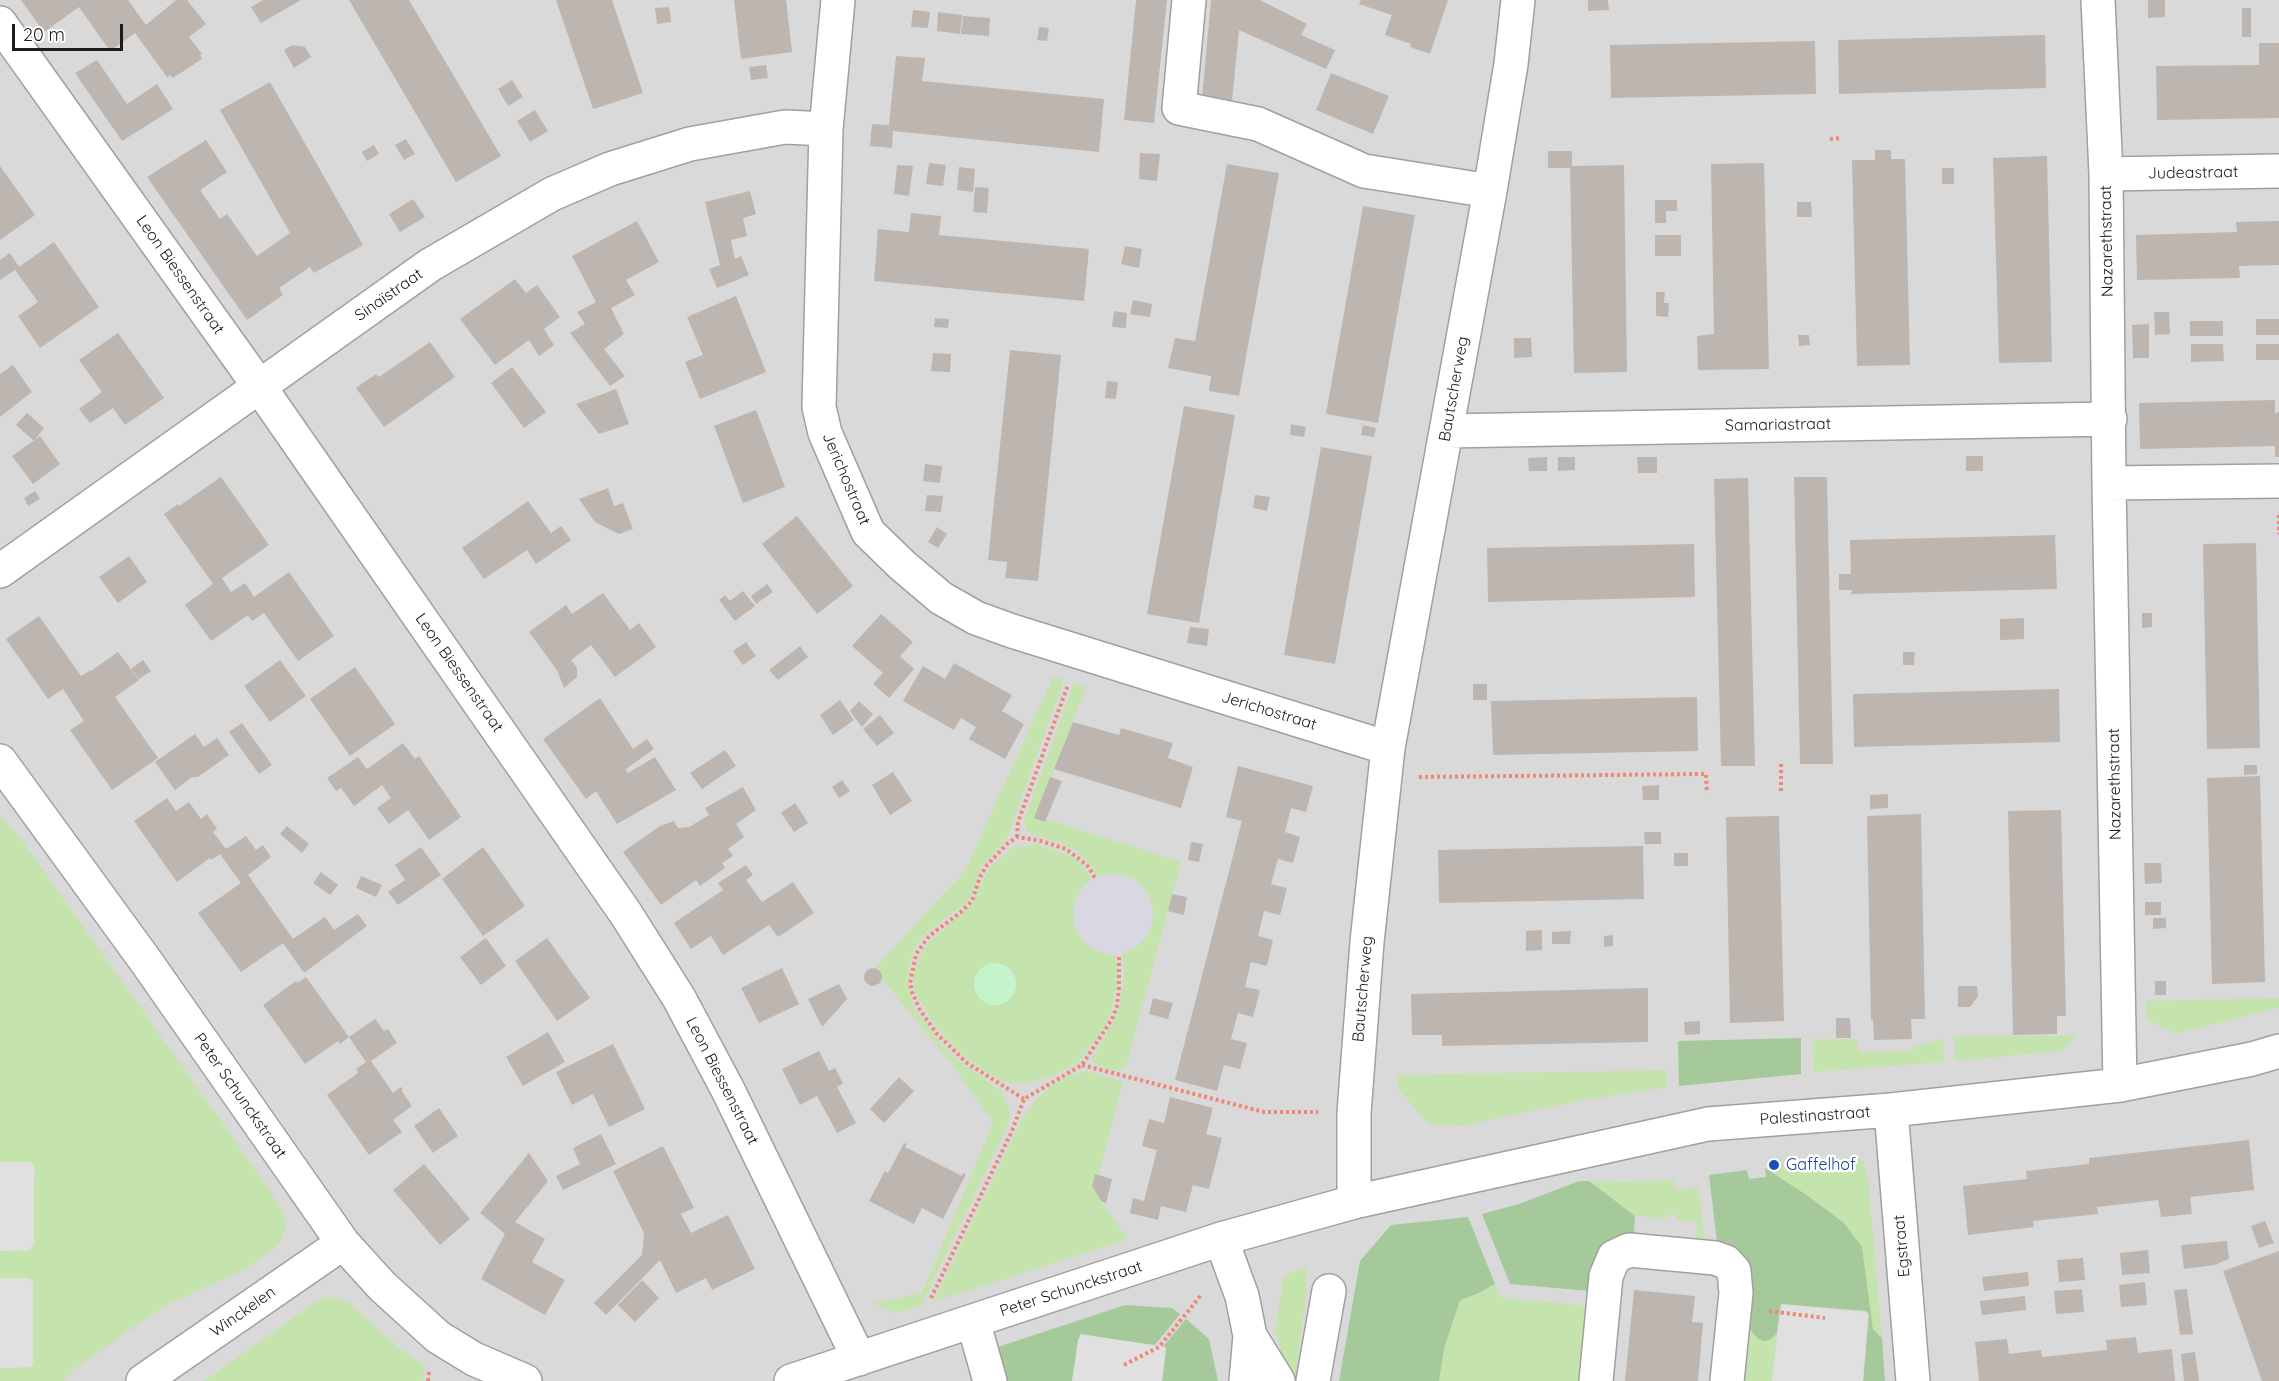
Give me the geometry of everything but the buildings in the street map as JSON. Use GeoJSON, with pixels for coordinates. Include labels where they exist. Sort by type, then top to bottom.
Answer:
{"type":"FeatureCollection","features":[{"type":"Feature","properties":{"kind":"street","name":"Jerichostraat"},"geometry":{"type":"LineString","coordinates":[[838,0],[826,129],[819,407],[825,433],[868,532],[940,597],[976,618],[1079,652],[1386,763]]}},
{"type":"Feature","properties":{"kind":"street"},"geometry":{"type":"LineString","coordinates":[[1189,0],[1179,108],[1258,124],[1364,171],[1490,191]]}},
{"type":"Feature","properties":{"kind":"street","name":"Bautscherweg"},"geometry":{"type":"LineString","coordinates":[[1354,1202],[1354,1113],[1367,942],[1386,763],[1490,191],[1511,63],[1518,0]]}},
{"type":"Feature","properties":{"kind":"street","name":"Nazarethstraat"},"geometry":{"type":"LineString","coordinates":[[2098,0],[2106,174],[2120,1085]]}},
{"type":"Feature","properties":{"kind":"street","name":"Leon Biessenstraat"},"geometry":{"type":"LineString","coordinates":[[0,23],[259,386],[626,914],[679,998],[728,1090],[859,1359]]}},
{"type":"Feature","properties":{"kind":"street","name":"Sinaïstraat"},"geometry":{"type":"LineString","coordinates":[[0,571],[430,265],[552,194],[610,169],[690,144],[785,127],[826,129]]}},
{"type":"Feature","properties":{"kind":"street","name":"Judeastraat"},"geometry":{"type":"LineString","coordinates":[[2106,174],[2279,171]]}},
{"type":"Feature","properties":{"kind":"street","name":"Samariastraat"},"geometry":{"type":"LineString","coordinates":[[1446,431],[2110,419]]}},
{"type":"Feature","properties":{"kind":"street"},"geometry":{"type":"LineString","coordinates":[[2109,483],[2279,481]]}},
{"type":"Feature","properties":{"kind":"street","name":"Peter Schunckstraat"},"geometry":{"type":"LineString","coordinates":[[0,761],[145,960],[343,1243],[405,1310],[438,1337],[474,1359],[525,1381]]}},
{"type":"Feature","properties":{"kind":"street","name":"Palestinastraat"},"geometry":{"type":"LineString","coordinates":[[1354,1202],[1708,1124],[1891,1110],[2120,1085],[2252,1059],[2279,1051]]}},
{"type":"Feature","properties":{"kind":"street","name":"Egstraat"},"geometry":{"type":"LineString","coordinates":[[1891,1110],[1913,1381]]}},
{"type":"Feature","properties":{"kind":"street","name":"Peter Schunckstraat"},"geometry":{"type":"LineString","coordinates":[[791,1381],[973,1321],[1226,1250],[1354,1202]]}},
{"type":"Feature","properties":{"kind":"street","name":"Winckelen"},"geometry":{"type":"LineString","coordinates":[[143,1381],[343,1243]]}},
{"type":"Feature","properties":{"kind":"street"},"geometry":{"type":"LineString","coordinates":[[1226,1250],[1242,1296],[1250,1336],[1246,1381]]}},
{"type":"Feature","properties":{"kind":"street"},"geometry":{"type":"LineString","coordinates":[[1596,1381],[1606,1276],[1614,1257],[1629,1250],[1715,1257],[1726,1262],[1734,1271],[1736,1293],[1727,1381]]}},
{"type":"Feature","properties":{"kind":"street"},"geometry":{"type":"LineString","coordinates":[[1313,1381],[1329,1291]]}},
{"type":"Feature","properties":{"kind":"street"},"geometry":{"type":"LineString","coordinates":[[973,1321],[990,1381]]}},
{"type":"Feature","properties":{"kind":"street"},"geometry":{"type":"LineString","coordinates":[[1250,1336],[1278,1381]]}},
{"type":"Feature","properties":{"kind":"path"},"geometry":{"type":"LineString","coordinates":[[1830,139],[1842,138]]}},
{"type":"Feature","properties":{"kind":"path"},"geometry":{"type":"LineString","coordinates":[[1017,837],[1018,822],[1079,652]]}},
{"type":"Feature","properties":{"kind":"path"},"geometry":{"type":"LineString","coordinates":[[1386,763],[1706,774],[1707,794]]}},
{"type":"Feature","properties":{"kind":"path"},"geometry":{"type":"LineString","coordinates":[[1781,763],[1781,791]]}},
{"type":"Feature","properties":{"kind":"path"},"geometry":{"type":"LineString","coordinates":[[1024,1099],[966,1063],[952,1051],[920,1010],[910,982],[916,954],[922,944],[972,901],[980,877],[987,865],[1017,837],[1066,849],[1087,865],[1095,878]]}},
{"type":"Feature","properties":{"kind":"path"},"geometry":{"type":"LineString","coordinates":[[934,1334],[928,1304],[1012,1131],[1024,1099],[1082,1065],[1112,1019],[1117,1006],[1119,954]]}},
{"type":"Feature","properties":{"kind":"path"},"geometry":{"type":"LineString","coordinates":[[1082,1065],[1264,1112],[1354,1113]]}},
{"type":"Feature","properties":{"kind":"path"},"geometry":{"type":"LineString","coordinates":[[1124,1365],[1159,1347],[1226,1250]]}},
{"type":"Feature","properties":{"kind":"path"},"geometry":{"type":"LineString","coordinates":[[1734,1306],[1825,1318]]}},
{"type":"Feature","properties":{"kind":"shaded area"},"geometry":{"type":"Polygon","coordinates":[[[0,0],[2279,0],[2279,1381],[0,1381],[0,0]]]}},
{"type":"Feature","properties":{"kind":"shaded area"},"geometry":{"type":"Polygon","coordinates":[[[1113,874],[1128,877],[1141,886],[1150,899],[1153,914],[1150,929],[1141,942],[1128,951],[1113,954],[1098,951],[1085,942],[1076,929],[1073,914],[1076,899],[1085,886],[1098,877],[1113,874]]]}},
{"type":"Feature","properties":{"kind":"shaded area"},"geometry":{"type":"Polygon","coordinates":[[[0,1162],[31,1162],[34,1165],[34,1244],[30,1250],[0,1251],[0,1162]]]}},
{"type":"Feature","properties":{"kind":"shaded area"},"geometry":{"type":"Polygon","coordinates":[[[0,1278],[28,1278],[33,1281],[33,1362],[31,1367],[0,1368],[0,1278]]]}},
{"type":"Feature","properties":{"kind":"shaded area"},"geometry":{"type":"Polygon","coordinates":[[[1781,1304],[1868,1313],[1863,1381],[1772,1381],[1781,1304]]]}},
{"type":"Feature","properties":{"kind":"shaded area"},"geometry":{"type":"Polygon","coordinates":[[[1081,1334],[1166,1348],[1162,1381],[1072,1381],[1078,1340],[1081,1334]]]}},
{"type":"Feature","properties":{"kind":"green space"},"geometry":{"type":"Polygon","coordinates":[[[1053,677],[1064,680],[1007,838],[981,868],[965,904],[923,936],[911,958],[907,983],[915,1009],[936,1038],[952,1055],[1001,1091],[1010,1116],[1007,1127],[921,1306],[895,1313],[873,1303],[922,1293],[993,1122],[947,1058],[874,969],[965,871],[1053,677]]]}},
{"type":"Feature","properties":{"kind":"green space"},"geometry":{"type":"Polygon","coordinates":[[[1074,683],[1086,687],[1036,816],[1181,862],[1126,1067],[1121,1069],[1111,1070],[1097,1065],[1091,1059],[1113,1023],[1120,1005],[1124,976],[1122,953],[1138,946],[1150,929],[1153,913],[1150,898],[1140,884],[1127,876],[1112,874],[1097,876],[1089,863],[1077,851],[1058,842],[1034,835],[1027,831],[1024,821],[1074,683]]]}},
{"type":"Feature","properties":{"kind":"green space"},"geometry":{"type":"Polygon","coordinates":[[[0,816],[19,836],[267,1186],[283,1212],[286,1227],[279,1244],[266,1255],[245,1269],[163,1307],[73,1370],[64,1381],[0,1381],[0,1368],[26,1367],[33,1362],[33,1281],[28,1278],[0,1278],[0,1251],[30,1250],[35,1168],[31,1162],[0,1162],[0,816]]]}},
{"type":"Feature","properties":{"kind":"green space"},"geometry":{"type":"Polygon","coordinates":[[[1037,844],[1071,856],[1083,865],[1091,879],[1077,898],[1074,915],[1110,955],[1115,955],[1118,979],[1111,1012],[1103,1030],[1078,1062],[1053,1076],[1029,1083],[1015,1084],[1000,1080],[978,1067],[953,1046],[934,1024],[919,999],[914,990],[913,975],[921,953],[930,941],[972,905],[989,868],[1013,848],[1037,844]],[[988,964],[979,970],[974,979],[975,989],[980,999],[991,1005],[1003,1004],[1012,997],[1016,986],[1015,976],[1009,967],[988,964]]]}},
{"type":"Feature","properties":{"kind":"green space"},"geometry":{"type":"Polygon","coordinates":[[[995,963],[1010,969],[1016,984],[1010,999],[995,1005],[980,999],[974,984],[980,969],[995,963]]]}},
{"type":"Feature","properties":{"kind":"green space"},"geometry":{"type":"Polygon","coordinates":[[[2279,998],[2279,1008],[2176,1034],[2147,1020],[2146,1001],[2279,998]]]}},
{"type":"Feature","properties":{"kind":"green space"},"geometry":{"type":"Polygon","coordinates":[[[1954,1036],[2077,1036],[2062,1051],[1955,1061],[1954,1036]]]}},
{"type":"Feature","properties":{"kind":"green space"},"geometry":{"type":"Polygon","coordinates":[[[1801,1038],[1801,1074],[1679,1086],[1678,1041],[1801,1038]]]}},
{"type":"Feature","properties":{"kind":"green space"},"geometry":{"type":"Polygon","coordinates":[[[1812,1039],[1856,1039],[1859,1052],[1913,1051],[1915,1046],[1944,1039],[1943,1062],[1814,1072],[1812,1039]]]}},
{"type":"Feature","properties":{"kind":"green space"},"geometry":{"type":"Polygon","coordinates":[[[1667,1070],[1667,1087],[1585,1100],[1460,1126],[1428,1124],[1397,1087],[1398,1075],[1667,1070]]]}},
{"type":"Feature","properties":{"kind":"green space"},"geometry":{"type":"Polygon","coordinates":[[[1087,1071],[1123,1082],[1094,1192],[1128,1239],[933,1302],[1024,1116],[1035,1101],[1052,1085],[1067,1076],[1087,1071]]]}},
{"type":"Feature","properties":{"kind":"green space"},"geometry":{"type":"Polygon","coordinates":[[[1858,1157],[1863,1162],[1868,1178],[1882,1338],[1873,1330],[1862,1247],[1808,1196],[1765,1168],[1858,1157]]]}},
{"type":"Feature","properties":{"kind":"green space"},"geometry":{"type":"Polygon","coordinates":[[[1765,1168],[1844,1223],[1862,1247],[1873,1330],[1882,1338],[1885,1381],[1863,1381],[1869,1315],[1866,1311],[1781,1304],[1777,1333],[1771,1339],[1765,1341],[1758,1339],[1749,1328],[1753,1287],[1751,1271],[1739,1251],[1731,1245],[1717,1242],[1709,1175],[1747,1170],[1749,1179],[1766,1177],[1765,1168]]]}},
{"type":"Feature","properties":{"kind":"green space"},"geometry":{"type":"Polygon","coordinates":[[[1674,1180],[1675,1190],[1698,1187],[1705,1241],[1696,1240],[1697,1222],[1676,1220],[1676,1215],[1667,1214],[1666,1219],[1635,1216],[1589,1181],[1622,1182],[1674,1180]]]}},
{"type":"Feature","properties":{"kind":"green space"},"geometry":{"type":"Polygon","coordinates":[[[1579,1181],[1589,1181],[1635,1216],[1634,1235],[1624,1235],[1609,1242],[1590,1291],[1510,1284],[1482,1214],[1519,1204],[1579,1181]]]}},
{"type":"Feature","properties":{"kind":"green space"},"geometry":{"type":"Polygon","coordinates":[[[1468,1217],[1495,1284],[1460,1300],[1444,1349],[1439,1381],[1339,1381],[1360,1261],[1391,1225],[1468,1217]]]}},
{"type":"Feature","properties":{"kind":"green space"},"geometry":{"type":"Polygon","coordinates":[[[1306,1267],[1306,1297],[1295,1378],[1290,1380],[1275,1332],[1283,1280],[1286,1275],[1306,1267]]]}},
{"type":"Feature","properties":{"kind":"green space"},"geometry":{"type":"Polygon","coordinates":[[[1495,1284],[1501,1298],[1589,1306],[1581,1381],[1439,1381],[1444,1349],[1460,1300],[1495,1284]]]}},
{"type":"Feature","properties":{"kind":"green space"},"geometry":{"type":"Polygon","coordinates":[[[332,1297],[348,1302],[396,1346],[425,1366],[423,1381],[204,1381],[313,1304],[332,1297]]]}},
{"type":"Feature","properties":{"kind":"green space"},"geometry":{"type":"Polygon","coordinates":[[[1125,1305],[1172,1308],[1180,1314],[1155,1345],[1080,1335],[1072,1381],[1007,1381],[995,1348],[1125,1305]]]}},
{"type":"Feature","properties":{"kind":"green space"},"geometry":{"type":"Polygon","coordinates":[[[1186,1319],[1209,1339],[1218,1381],[1162,1381],[1166,1348],[1163,1347],[1186,1319]]]}},
{"type":"Feature","properties":{"kind":"green space"},"geometry":{"type":"Polygon","coordinates":[[[1749,1328],[1758,1339],[1771,1339],[1777,1333],[1772,1381],[1744,1381],[1749,1328]]]}},
{"type":"Feature","properties":{"kind":"place","name":"Gaffelhof"},"geometry":{"type":"Point","coordinates":[1774,1165]}}]}
